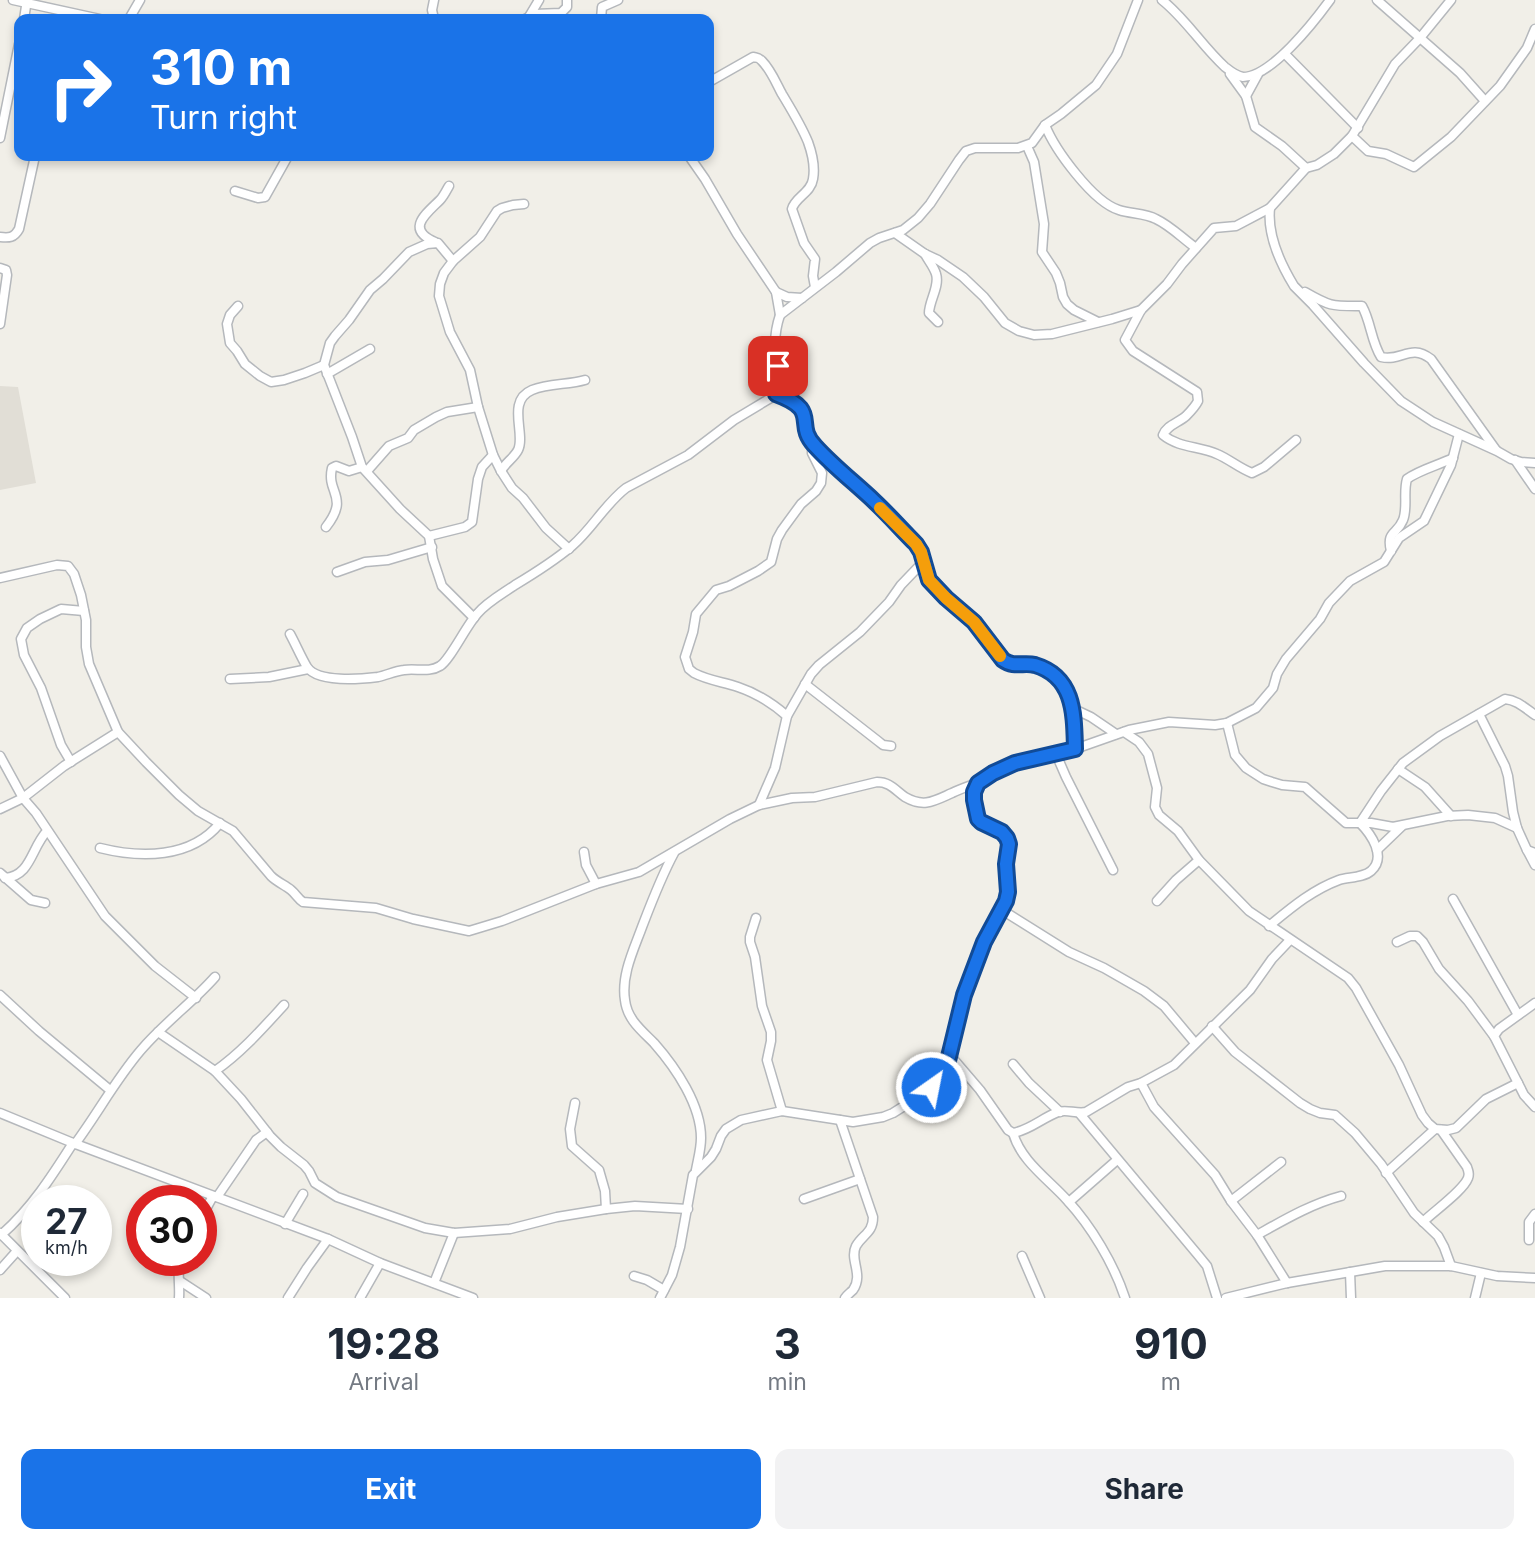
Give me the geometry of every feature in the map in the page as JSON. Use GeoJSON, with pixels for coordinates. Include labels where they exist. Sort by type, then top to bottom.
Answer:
{"type":"FeatureCollection","features":[{"type":"Feature","properties":{"kind":"street"},"geometry":{"type":"LineString","coordinates":[[13,0],[80,14]]}},
{"type":"Feature","properties":{"kind":"street"},"geometry":{"type":"LineString","coordinates":[[534,14],[561,13],[567,7],[567,0]]}},
{"type":"Feature","properties":{"kind":"street"},"geometry":{"type":"LineString","coordinates":[[599,4],[618,0]]}},
{"type":"Feature","properties":{"kind":"street"},"geometry":{"type":"LineString","coordinates":[[780,315],[870,243],[909,225],[930,204],[966,151],[975,148],[1018,148],[1032,144],[1045,125],[1096,85],[1117,54],[1138,0]]}},
{"type":"Feature","properties":{"kind":"street"},"geometry":{"type":"LineString","coordinates":[[1162,0],[1173,4],[1203,45],[1227,69],[1246,96],[1255,127],[1282,146],[1306,168]]}},
{"type":"Feature","properties":{"kind":"street"},"geometry":{"type":"LineString","coordinates":[[1377,0],[1460,73],[1485,101]]}},
{"type":"Feature","properties":{"kind":"street"},"geometry":{"type":"LineString","coordinates":[[1296,440],[1264,467],[1252,473],[1220,455],[1184,446],[1166,438],[1163,432],[1166,428],[1186,416],[1196,406],[1197,393],[1133,351],[1125,340],[1141,310],[1167,284],[1214,228],[1236,226],[1270,208],[1306,168],[1317,165],[1334,154],[1352,136],[1395,64],[1451,0]]}},
{"type":"Feature","properties":{"kind":"street"},"geometry":{"type":"LineString","coordinates":[[1246,96],[1258,74],[1284,54],[1322,12],[1327,1]]}},
{"type":"Feature","properties":{"kind":"street"},"geometry":{"type":"LineString","coordinates":[[1352,136],[1368,151],[1386,154],[1414,167],[1451,137],[1500,86],[1527,48],[1535,29]]}},
{"type":"Feature","properties":{"kind":"street"},"geometry":{"type":"LineString","coordinates":[[1284,54],[1357,128]]}},
{"type":"Feature","properties":{"kind":"street"},"geometry":{"type":"LineString","coordinates":[[714,79],[756,57],[771,74],[799,122],[813,160],[813,180],[792,209],[804,243],[815,258],[815,288]]}},
{"type":"Feature","properties":{"kind":"street"},"geometry":{"type":"LineString","coordinates":[[0,138],[14,67]]}},
{"type":"Feature","properties":{"kind":"street"},"geometry":{"type":"LineString","coordinates":[[1227,69],[1243,77],[1258,74]]}},
{"type":"Feature","properties":{"kind":"street"},"geometry":{"type":"LineString","coordinates":[[0,79],[11,81]]}},
{"type":"Feature","properties":{"kind":"street"},"geometry":{"type":"LineString","coordinates":[[1045,125],[1064,158],[1099,197],[1117,210],[1155,218],[1196,248]]}},
{"type":"Feature","properties":{"kind":"street"},"geometry":{"type":"LineString","coordinates":[[1027,146],[1035,170],[1044,224],[1042,251],[1056,273],[1067,304],[1098,322]]}},
{"type":"Feature","properties":{"kind":"street"},"geometry":{"type":"LineString","coordinates":[[0,237],[11,238],[17,232],[34,161]]}},
{"type":"Feature","properties":{"kind":"street"},"geometry":{"type":"LineString","coordinates":[[235,191],[252,197],[265,197],[285,161]]}},
{"type":"Feature","properties":{"kind":"street"},"geometry":{"type":"LineString","coordinates":[[230,679],[269,677],[308,669],[335,679],[358,679],[405,670],[434,669],[445,662],[460,636],[493,600],[569,549],[626,488],[698,449],[734,421],[776,394],[782,387],[775,351],[776,326],[780,315],[776,292],[692,161]]}},
{"type":"Feature","properties":{"kind":"street"},"geometry":{"type":"LineString","coordinates":[[449,186],[440,200],[426,212],[420,226],[424,236],[438,243],[453,261]]}},
{"type":"Feature","properties":{"kind":"street"},"geometry":{"type":"LineString","coordinates":[[524,204],[497,211],[480,237],[453,261],[444,273],[439,296],[450,332],[470,370],[478,407],[493,455],[501,471],[546,528],[569,549]]}},
{"type":"Feature","properties":{"kind":"street"},"geometry":{"type":"LineString","coordinates":[[1270,208],[1269,217],[1276,249],[1294,286],[1397,398],[1433,422],[1459,435],[1515,460],[1535,463]]}},
{"type":"Feature","properties":{"kind":"street"},"geometry":{"type":"LineString","coordinates":[[895,233],[963,277],[1005,323],[1019,331],[1034,335],[1052,334],[1141,310]]}},
{"type":"Feature","properties":{"kind":"street"},"geometry":{"type":"LineString","coordinates":[[438,243],[427,244],[409,252],[370,290],[331,343],[325,369],[364,469],[429,536],[435,569],[442,586],[474,618]]}},
{"type":"Feature","properties":{"kind":"street"},"geometry":{"type":"LineString","coordinates":[[925,254],[937,276],[929,313],[938,322]]}},
{"type":"Feature","properties":{"kind":"street"},"geometry":{"type":"LineString","coordinates":[[0,268],[6,271],[7,275],[0,324]]}},
{"type":"Feature","properties":{"kind":"street"},"geometry":{"type":"LineString","coordinates":[[1294,286],[1326,304],[1362,306],[1381,357],[1394,358],[1415,351],[1431,359],[1496,450]]}},
{"type":"Feature","properties":{"kind":"street"},"geometry":{"type":"LineString","coordinates":[[776,292],[787,297],[802,298]]}},
{"type":"Feature","properties":{"kind":"street"},"geometry":{"type":"LineString","coordinates":[[238,306],[230,315],[227,324],[230,342],[245,364],[271,382],[325,369],[370,349]]}},
{"type":"Feature","properties":{"kind":"street"},"geometry":{"type":"LineString","coordinates":[[501,471],[520,445],[518,416],[522,398],[532,390],[585,380]]}},
{"type":"Feature","properties":{"kind":"street"},"geometry":{"type":"LineString","coordinates":[[776,394],[794,402],[805,414],[812,453],[822,473],[821,483],[782,530],[771,562],[729,586],[716,590],[696,614],[694,632],[685,657],[689,669],[694,673],[766,700],[787,716]]}},
{"type":"Feature","properties":{"kind":"street"},"geometry":{"type":"LineString","coordinates":[[326,527],[334,517],[337,505],[332,468],[349,471],[364,469],[390,446],[408,438],[414,430],[436,416],[478,407]]}},
{"type":"Feature","properties":{"kind":"street"},"geometry":{"type":"LineString","coordinates":[[0,578],[57,565],[68,566],[74,574],[81,595],[89,664],[118,732],[179,795],[198,811],[233,831],[271,876],[299,899],[303,902],[376,908],[469,931],[596,884],[639,872],[759,805],[792,798],[815,797],[877,782],[890,784],[915,802],[926,803],[978,783],[1015,763],[1075,749],[1120,733],[1160,723],[1227,723],[1256,708],[1266,698],[1286,659],[1320,619],[1329,603],[1350,581],[1384,562],[1399,538],[1424,521],[1453,458],[1459,435]]}},
{"type":"Feature","properties":{"kind":"street"},"geometry":{"type":"LineString","coordinates":[[812,444],[916,544],[929,580],[974,622],[1003,660],[1012,665],[1037,666],[1063,681],[1072,708],[1075,749]]}},
{"type":"Feature","properties":{"kind":"street"},"geometry":{"type":"LineString","coordinates":[[429,536],[469,525],[482,467],[493,455]]}},
{"type":"Feature","properties":{"kind":"street"},"geometry":{"type":"LineString","coordinates":[[1391,551],[1390,536],[1402,524],[1404,516],[1407,479],[1453,458]]}},
{"type":"Feature","properties":{"kind":"street"},"geometry":{"type":"LineString","coordinates":[[1515,460],[1535,489]]}},
{"type":"Feature","properties":{"kind":"street"},"geometry":{"type":"LineString","coordinates":[[337,572],[432,547]]}},
{"type":"Feature","properties":{"kind":"street"},"geometry":{"type":"LineString","coordinates":[[759,805],[775,768],[787,716],[805,684],[819,666],[860,632],[889,602],[923,561]]}},
{"type":"Feature","properties":{"kind":"street"},"geometry":{"type":"LineString","coordinates":[[71,762],[61,745],[41,688],[24,655],[21,639],[27,628],[61,609],[84,611]]}},
{"type":"Feature","properties":{"kind":"street"},"geometry":{"type":"LineString","coordinates":[[290,634],[308,669]]}},
{"type":"Feature","properties":{"kind":"street"},"geometry":{"type":"LineString","coordinates":[[805,684],[883,745],[891,746]]}},
{"type":"Feature","properties":{"kind":"street"},"geometry":{"type":"LineString","coordinates":[[1360,823],[1398,769],[1432,742],[1505,699],[1519,704],[1535,715]]}},
{"type":"Feature","properties":{"kind":"street"},"geometry":{"type":"LineString","coordinates":[[1072,708],[1139,742],[1148,754],[1157,788],[1155,807],[1159,815],[1178,831],[1199,860],[1239,902],[1269,926],[1348,978],[1356,988],[1399,1065],[1422,1115],[1438,1129],[1469,1172],[1460,1188],[1423,1222]]}},
{"type":"Feature","properties":{"kind":"street"},"geometry":{"type":"LineString","coordinates":[[1479,714],[1505,766],[1517,828],[1531,851],[1535,865]]}},
{"type":"Feature","properties":{"kind":"street"},"geometry":{"type":"LineString","coordinates":[[1227,723],[1235,755],[1246,768],[1272,782],[1305,787],[1342,821],[1392,827],[1468,815],[1495,818],[1517,828]]}},
{"type":"Feature","properties":{"kind":"street"},"geometry":{"type":"LineString","coordinates":[[0,809],[23,797],[118,732]]}},
{"type":"Feature","properties":{"kind":"street"},"geometry":{"type":"LineString","coordinates":[[1056,754],[1113,870]]}},
{"type":"Feature","properties":{"kind":"street"},"geometry":{"type":"LineString","coordinates":[[0,756],[23,797],[105,916],[155,965],[196,998]]}},
{"type":"Feature","properties":{"kind":"street"},"geometry":{"type":"LineString","coordinates":[[1398,769],[1425,787],[1451,816]]}},
{"type":"Feature","properties":{"kind":"street"},"geometry":{"type":"LineString","coordinates":[[696,1171],[711,1157],[720,1136],[732,1124],[752,1116],[782,1111],[840,1121],[872,1120],[893,1113],[920,1096],[931,1087],[947,1065],[964,995],[984,942],[1002,910],[1008,892],[1006,864],[1009,844],[1002,832],[978,819],[974,792],[978,783]]}},
{"type":"Feature","properties":{"kind":"street"},"geometry":{"type":"LineString","coordinates":[[1269,926],[1313,892],[1338,880],[1367,874],[1372,870],[1377,850],[1368,831],[1360,823]]}},
{"type":"Feature","properties":{"kind":"street"},"geometry":{"type":"LineString","coordinates":[[100,848],[122,853],[172,852],[195,844],[211,834],[220,824]]}},
{"type":"Feature","properties":{"kind":"street"},"geometry":{"type":"LineString","coordinates":[[1377,850],[1402,826]]}},
{"type":"Feature","properties":{"kind":"street"},"geometry":{"type":"LineString","coordinates":[[2,875],[13,877],[22,873],[47,831]]}},
{"type":"Feature","properties":{"kind":"street"},"geometry":{"type":"LineString","coordinates":[[634,1276],[647,1280],[662,1294],[677,1262],[691,1182],[701,1149],[699,1121],[678,1073],[631,1020],[624,997],[629,961],[657,886],[676,850]]}},
{"type":"Feature","properties":{"kind":"street"},"geometry":{"type":"LineString","coordinates":[[583,852],[586,865],[596,884]]}},
{"type":"Feature","properties":{"kind":"street"},"geometry":{"type":"LineString","coordinates":[[1157,901],[1199,860]]}},
{"type":"Feature","properties":{"kind":"street"},"geometry":{"type":"LineString","coordinates":[[2,875],[32,900],[45,904]]}},
{"type":"Feature","properties":{"kind":"street"},"geometry":{"type":"LineString","coordinates":[[1453,899],[1518,1014]]}},
{"type":"Feature","properties":{"kind":"street"},"geometry":{"type":"LineString","coordinates":[[1002,910],[1069,952],[1144,991],[1164,1006],[1195,1043]]}},
{"type":"Feature","properties":{"kind":"street"},"geometry":{"type":"LineString","coordinates":[[757,918],[750,942],[755,957],[762,1006],[771,1032],[768,1066],[782,1111]]}},
{"type":"Feature","properties":{"kind":"street"},"geometry":{"type":"LineString","coordinates":[[1397,943],[1410,936],[1417,936],[1423,942],[1439,969],[1468,1001],[1494,1036],[1524,1095],[1535,1107]]}},
{"type":"Feature","properties":{"kind":"street"},"geometry":{"type":"LineString","coordinates":[[950,1055],[1013,1133],[1023,1131],[1060,1112],[1086,1112],[1128,1087],[1174,1065],[1250,990],[1272,959],[1290,940]]}},
{"type":"Feature","properties":{"kind":"street"},"geometry":{"type":"LineString","coordinates":[[65,1298],[1,1234],[43,1189],[110,1090],[142,1049],[215,977]]}},
{"type":"Feature","properties":{"kind":"street"},"geometry":{"type":"LineString","coordinates":[[0,995],[110,1090]]}},
{"type":"Feature","properties":{"kind":"street"},"geometry":{"type":"LineString","coordinates":[[1494,1036],[1499,1029],[1535,1003]]}},
{"type":"Feature","properties":{"kind":"street"},"geometry":{"type":"LineString","coordinates":[[215,1071],[260,1031],[284,1004]]}},
{"type":"Feature","properties":{"kind":"street"},"geometry":{"type":"LineString","coordinates":[[1212,1026],[1236,1052],[1300,1103],[1320,1113],[1340,1118],[1366,1146],[1414,1213],[1438,1236],[1451,1266]]}},
{"type":"Feature","properties":{"kind":"street"},"geometry":{"type":"LineString","coordinates":[[158,1032],[215,1071],[281,1147],[304,1165],[315,1183],[337,1197],[425,1228],[454,1233],[510,1229],[557,1217],[606,1209],[635,1206],[688,1209]]}},
{"type":"Feature","properties":{"kind":"street"},"geometry":{"type":"LineString","coordinates":[[1013,1064],[1060,1112]]}},
{"type":"Feature","properties":{"kind":"street"},"geometry":{"type":"LineString","coordinates":[[1141,1083],[1154,1107],[1215,1175],[1287,1283]]}},
{"type":"Feature","properties":{"kind":"street"},"geometry":{"type":"LineString","coordinates":[[1386,1173],[1438,1129],[1456,1128],[1486,1099],[1518,1083]]}},
{"type":"Feature","properties":{"kind":"street"},"geometry":{"type":"LineString","coordinates":[[575,1103],[570,1129],[572,1146],[598,1170],[605,1191],[606,1209]]}},
{"type":"Feature","properties":{"kind":"street"},"geometry":{"type":"LineString","coordinates":[[0,1113],[186,1185]]}},
{"type":"Feature","properties":{"kind":"street"},"geometry":{"type":"LineString","coordinates":[[1080,1114],[1203,1261],[1211,1276],[1217,1298]]}},
{"type":"Feature","properties":{"kind":"street"},"geometry":{"type":"LineString","coordinates":[[840,1121],[873,1217],[871,1229],[855,1249],[857,1281],[845,1298]]}},
{"type":"Feature","properties":{"kind":"street"},"geometry":{"type":"LineString","coordinates":[[217,1193],[256,1140],[267,1132]]}},
{"type":"Feature","properties":{"kind":"street"},"geometry":{"type":"LineString","coordinates":[[1013,1133],[1016,1144],[1069,1202],[1096,1240],[1117,1276],[1125,1298]]}},
{"type":"Feature","properties":{"kind":"street"},"geometry":{"type":"LineString","coordinates":[[1069,1202],[1118,1160]]}},
{"type":"Feature","properties":{"kind":"street"},"geometry":{"type":"LineString","coordinates":[[1231,1201],[1281,1162]]}},
{"type":"Feature","properties":{"kind":"street"},"geometry":{"type":"LineString","coordinates":[[804,1199],[860,1180]]}},
{"type":"Feature","properties":{"kind":"street"},"geometry":{"type":"LineString","coordinates":[[285,1224],[303,1194]]}},
{"type":"Feature","properties":{"kind":"street"},"geometry":{"type":"LineString","coordinates":[[1257,1235],[1317,1204],[1341,1196]]}},
{"type":"Feature","properties":{"kind":"street"},"geometry":{"type":"LineString","coordinates":[[217,1197],[472,1298]]}},
{"type":"Feature","properties":{"kind":"street"},"geometry":{"type":"LineString","coordinates":[[1529,1240],[1529,1222],[1535,1214]]}},
{"type":"Feature","properties":{"kind":"street"},"geometry":{"type":"LineString","coordinates":[[434,1283],[454,1233]]}},
{"type":"Feature","properties":{"kind":"street"},"geometry":{"type":"LineString","coordinates":[[289,1298],[328,1239]]}},
{"type":"Feature","properties":{"kind":"street"},"geometry":{"type":"LineString","coordinates":[[0,1270],[17,1251]]}},
{"type":"Feature","properties":{"kind":"street"},"geometry":{"type":"LineString","coordinates":[[1022,1256],[1040,1298]]}},
{"type":"Feature","properties":{"kind":"street"},"geometry":{"type":"LineString","coordinates":[[360,1298],[380,1263]]}},
{"type":"Feature","properties":{"kind":"street"},"geometry":{"type":"LineString","coordinates":[[1226,1298],[1287,1283],[1385,1266],[1451,1266],[1497,1276],[1535,1278]]}},
{"type":"Feature","properties":{"kind":"street"},"geometry":{"type":"LineString","coordinates":[[1350,1272],[1351,1298]]}},
{"type":"Feature","properties":{"kind":"street"},"geometry":{"type":"LineString","coordinates":[[1475,1298],[1481,1273]]}},
{"type":"Feature","properties":{"kind":"street"},"geometry":{"type":"LineString","coordinates":[[179,1276],[179,1298]]}},
{"type":"Feature","properties":{"kind":"street"},"geometry":{"type":"LineString","coordinates":[[180,1281],[206,1298]]}},
{"type":"Feature","properties":{"kind":"shaded area"},"geometry":{"type":"Polygon","coordinates":[[[0,386],[18,387],[36,483],[0,490],[0,386]]]}},
{"type":"Feature","properties":{"kind":"slow traffic"},"geometry":{"type":"LineString","coordinates":[[880,508],[916,544],[929,580],[974,622],[1000,656]]}},
{"type":"Feature","properties":{"kind":"route"},"geometry":{"type":"LineString","coordinates":[[778,366],[782,387],[776,394],[800,407],[805,414],[807,434],[812,444],[916,544],[929,580],[974,622],[1003,660],[1016,665],[1037,666],[1063,681],[1072,708],[1075,749],[1015,763],[985,777],[974,792],[978,819],[1002,832],[1007,838],[1008,892],[984,942],[964,995],[947,1065],[931,1087]]}}]}
